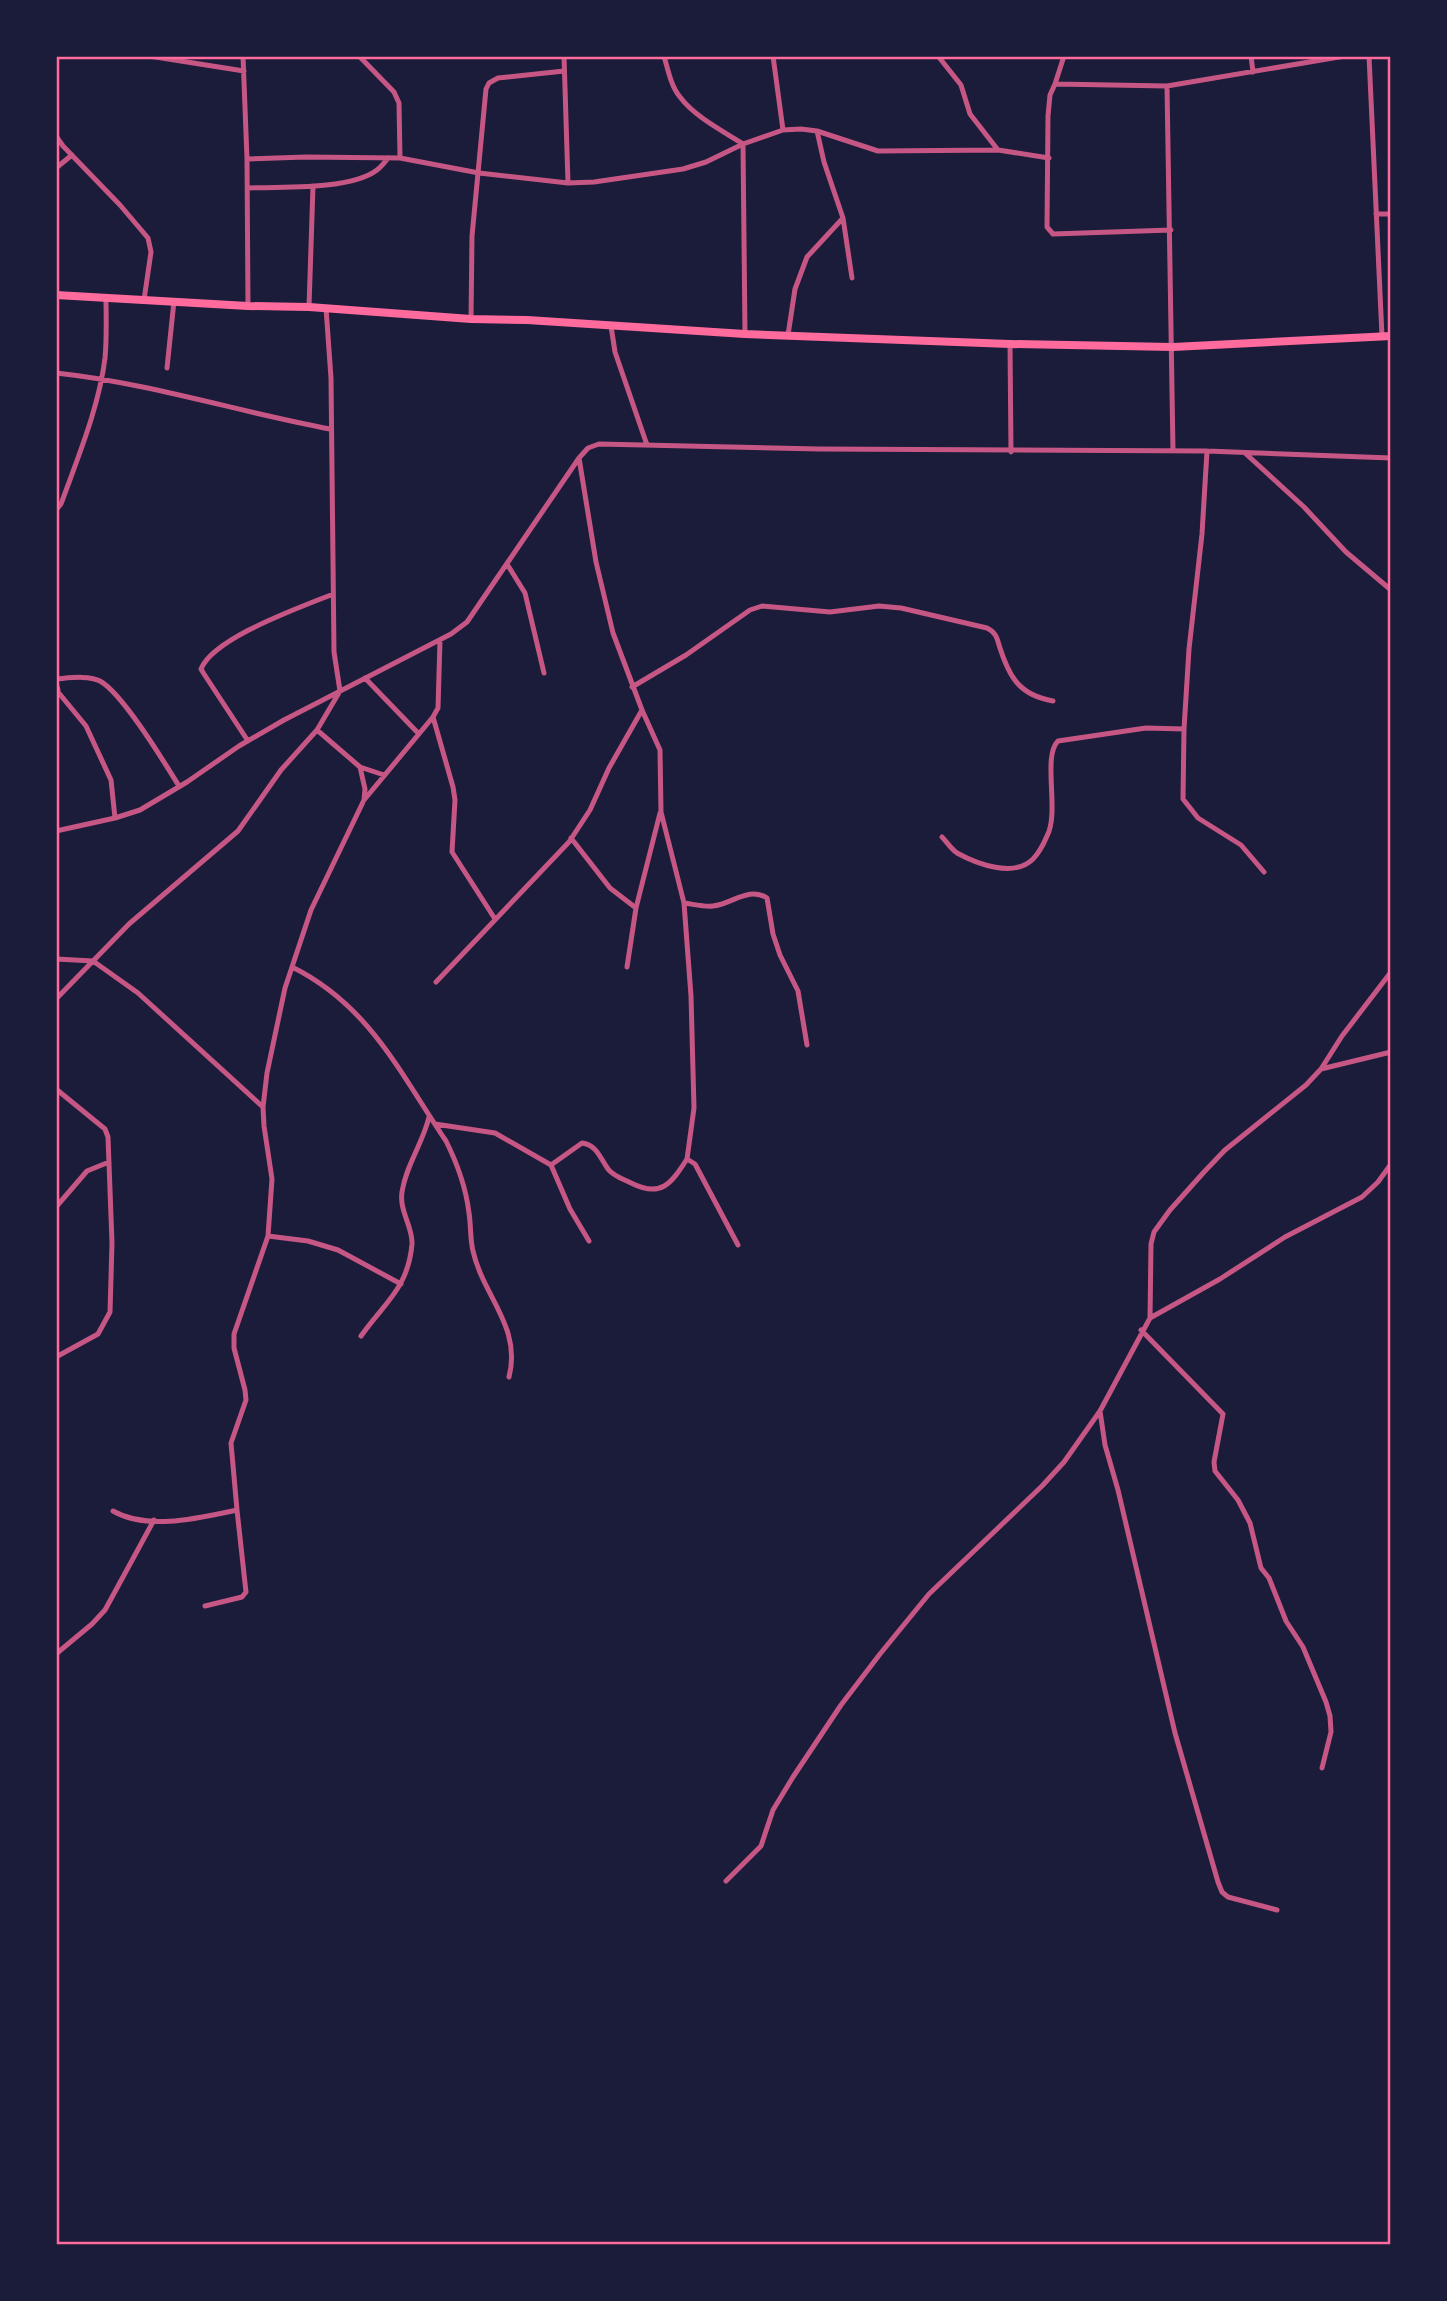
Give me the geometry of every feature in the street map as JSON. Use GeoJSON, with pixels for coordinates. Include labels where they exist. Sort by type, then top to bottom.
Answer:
{"type":"FeatureCollection","features":[{"type":"Feature","properties":{"kind":"main road"},"geometry":{"type":"LineString","coordinates":[[56,295],[327,308],[745,334],[1010,344],[1173,347],[1387,336]]}},
{"type":"Feature","properties":{"kind":"street"},"geometry":{"type":"LineString","coordinates":[[149,56],[244,71]]}},
{"type":"Feature","properties":{"kind":"street"},"geometry":{"type":"LineString","coordinates":[[243,56],[248,306]]}},
{"type":"Feature","properties":{"kind":"street"},"geometry":{"type":"LineString","coordinates":[[359,56],[394,92],[399,103],[400,158]]}},
{"type":"Feature","properties":{"kind":"street"},"geometry":{"type":"LineString","coordinates":[[564,56],[568,183]]}},
{"type":"Feature","properties":{"kind":"street"},"geometry":{"type":"LineString","coordinates":[[664,56],[671,81],[680,97],[743,144]]}},
{"type":"Feature","properties":{"kind":"street"},"geometry":{"type":"LineString","coordinates":[[773,56],[783,130]]}},
{"type":"Feature","properties":{"kind":"street"},"geometry":{"type":"LineString","coordinates":[[939,56],[961,85],[970,114],[998,150]]}},
{"type":"Feature","properties":{"kind":"street"},"geometry":{"type":"LineString","coordinates":[[1063,56],[1050,95],[1048,116],[1049,232],[1171,230]]}},
{"type":"Feature","properties":{"kind":"street"},"geometry":{"type":"LineString","coordinates":[[1251,56],[1253,72]]}},
{"type":"Feature","properties":{"kind":"street"},"geometry":{"type":"LineString","coordinates":[[1055,84],[1167,86],[1345,56]]}},
{"type":"Feature","properties":{"kind":"street"},"geometry":{"type":"LineString","coordinates":[[1369,56],[1376,214],[1387,336]]}},
{"type":"Feature","properties":{"kind":"street"},"geometry":{"type":"LineString","coordinates":[[471,319],[472,236],[486,89],[489,83],[498,78],[564,71]]}},
{"type":"Feature","properties":{"kind":"street"},"geometry":{"type":"LineString","coordinates":[[1167,86],[1173,451]]}},
{"type":"Feature","properties":{"kind":"street"},"geometry":{"type":"LineString","coordinates":[[247,159],[400,158],[480,173],[568,183],[594,182],[683,169],[783,130],[817,131],[878,151],[998,150],[1049,158]]}},
{"type":"Feature","properties":{"kind":"street"},"geometry":{"type":"LineString","coordinates":[[817,131],[827,172],[843,218],[852,278]]}},
{"type":"Feature","properties":{"kind":"street"},"geometry":{"type":"LineString","coordinates":[[56,136],[148,238],[151,252],[144,300]]}},
{"type":"Feature","properties":{"kind":"street"},"geometry":{"type":"LineString","coordinates":[[743,144],[745,334]]}},
{"type":"Feature","properties":{"kind":"street"},"geometry":{"type":"LineString","coordinates":[[56,168],[72,155]]}},
{"type":"Feature","properties":{"kind":"street"},"geometry":{"type":"LineString","coordinates":[[247,188],[313,186],[362,178],[377,170],[388,158]]}},
{"type":"Feature","properties":{"kind":"street"},"geometry":{"type":"LineString","coordinates":[[309,307],[313,186]]}},
{"type":"Feature","properties":{"kind":"street"},"geometry":{"type":"LineString","coordinates":[[1376,214],[1391,214]]}},
{"type":"Feature","properties":{"kind":"street"},"geometry":{"type":"LineString","coordinates":[[788,335],[795,289],[807,257],[843,218]]}},
{"type":"Feature","properties":{"kind":"street"},"geometry":{"type":"LineString","coordinates":[[56,510],[61,504],[83,443],[102,378],[106,298]]}},
{"type":"Feature","properties":{"kind":"street"},"geometry":{"type":"LineString","coordinates":[[167,368],[174,301]]}},
{"type":"Feature","properties":{"kind":"street"},"geometry":{"type":"LineString","coordinates":[[56,999],[129,924],[238,831],[281,770],[317,730],[340,691],[334,652],[331,378],[327,308]]}},
{"type":"Feature","properties":{"kind":"street"},"geometry":{"type":"LineString","coordinates":[[611,326],[615,352],[647,445]]}},
{"type":"Feature","properties":{"kind":"street"},"geometry":{"type":"LineString","coordinates":[[1010,344],[1011,452]]}},
{"type":"Feature","properties":{"kind":"street"},"geometry":{"type":"LineString","coordinates":[[56,373],[102,378],[271,418],[330,429]]}},
{"type":"Feature","properties":{"kind":"street"},"geometry":{"type":"LineString","coordinates":[[56,831],[139,810],[248,741],[440,640],[467,622],[579,458],[588,448],[599,444],[1011,452],[1173,451],[1391,458]]}},
{"type":"Feature","properties":{"kind":"street"},"geometry":{"type":"LineString","coordinates":[[1207,452],[1202,534],[1189,649],[1183,799],[1188,809],[1198,818],[1241,845],[1264,872]]}},
{"type":"Feature","properties":{"kind":"street"},"geometry":{"type":"LineString","coordinates":[[1244,453],[1304,507],[1346,552],[1391,590]]}},
{"type":"Feature","properties":{"kind":"street"},"geometry":{"type":"LineString","coordinates":[[551,1166],[582,1143],[588,1144],[599,1153],[612,1173],[644,1190],[659,1189],[675,1179],[687,1159],[694,1108],[691,996],[684,903],[661,812],[660,750],[632,687],[613,633],[596,562],[579,458]]}},
{"type":"Feature","properties":{"kind":"street"},"geometry":{"type":"LineString","coordinates":[[507,564],[525,593],[544,673]]}},
{"type":"Feature","properties":{"kind":"street"},"geometry":{"type":"LineString","coordinates":[[248,741],[201,669],[203,664],[223,647],[253,628],[333,594]]}},
{"type":"Feature","properties":{"kind":"street"},"geometry":{"type":"LineString","coordinates":[[632,687],[686,655],[750,610],[762,606],[830,612],[879,606],[901,608],[987,628],[997,637],[1008,669],[1026,692],[1034,698],[1053,701]]}},
{"type":"Feature","properties":{"kind":"street"},"geometry":{"type":"LineString","coordinates":[[205,1606],[242,1597],[246,1592],[231,1443],[246,1400],[234,1348],[234,1334],[268,1236],[272,1179],[263,1107],[267,1073],[285,988],[311,910],[364,800],[433,717],[439,701],[440,640]]}},
{"type":"Feature","properties":{"kind":"street"},"geometry":{"type":"LineString","coordinates":[[115,818],[111,780],[86,726],[57,693],[56,681],[83,678],[102,683],[126,708],[179,786]]}},
{"type":"Feature","properties":{"kind":"street"},"geometry":{"type":"LineString","coordinates":[[365,678],[418,733]]}},
{"type":"Feature","properties":{"kind":"street"},"geometry":{"type":"LineString","coordinates":[[436,982],[571,838],[590,810],[609,768],[642,710]]}},
{"type":"Feature","properties":{"kind":"street"},"geometry":{"type":"LineString","coordinates":[[433,717],[455,800],[452,852],[495,919]]}},
{"type":"Feature","properties":{"kind":"street"},"geometry":{"type":"LineString","coordinates":[[942,837],[955,852],[984,864],[1007,869],[1026,865],[1034,858],[1052,825],[1051,753],[1058,741],[1146,728],[1184,729]]}},
{"type":"Feature","properties":{"kind":"street"},"geometry":{"type":"LineString","coordinates":[[317,730],[360,767],[384,775]]}},
{"type":"Feature","properties":{"kind":"street"},"geometry":{"type":"LineString","coordinates":[[360,767],[365,789],[364,800]]}},
{"type":"Feature","properties":{"kind":"street"},"geometry":{"type":"LineString","coordinates":[[627,967],[636,908],[651,841],[661,812]]}},
{"type":"Feature","properties":{"kind":"street"},"geometry":{"type":"LineString","coordinates":[[571,838],[610,888],[636,908]]}},
{"type":"Feature","properties":{"kind":"street"},"geometry":{"type":"LineString","coordinates":[[684,903],[716,905],[745,894],[767,898],[773,934],[780,955],[798,990],[807,1045]]}},
{"type":"Feature","properties":{"kind":"street"},"geometry":{"type":"LineString","coordinates":[[56,959],[93,961],[138,993],[263,1107]]}},
{"type":"Feature","properties":{"kind":"street"},"geometry":{"type":"LineString","coordinates":[[292,967],[331,990],[366,1023],[429,1115],[454,1158],[468,1203],[473,1251],[486,1286],[509,1332],[513,1362],[509,1377]]}},
{"type":"Feature","properties":{"kind":"street"},"geometry":{"type":"LineString","coordinates":[[1150,1318],[1151,1244],[1154,1232],[1170,1210],[1225,1150],[1297,1093],[1321,1069],[1342,1036],[1391,972]]}},
{"type":"Feature","properties":{"kind":"street"},"geometry":{"type":"LineString","coordinates":[[1321,1069],[1391,1052]]}},
{"type":"Feature","properties":{"kind":"street"},"geometry":{"type":"LineString","coordinates":[[56,1089],[105,1129],[108,1138],[111,1243],[110,1312],[98,1334],[56,1357]]}},
{"type":"Feature","properties":{"kind":"street"},"geometry":{"type":"LineString","coordinates":[[361,1336],[393,1298],[401,1284],[412,1243],[401,1202],[402,1189],[429,1115]]}},
{"type":"Feature","properties":{"kind":"street"},"geometry":{"type":"LineString","coordinates":[[434,1123],[495,1133],[551,1166],[570,1209],[589,1241]]}},
{"type":"Feature","properties":{"kind":"street"},"geometry":{"type":"LineString","coordinates":[[687,1159],[695,1164],[738,1245]]}},
{"type":"Feature","properties":{"kind":"street"},"geometry":{"type":"LineString","coordinates":[[56,1207],[87,1171],[109,1162]]}},
{"type":"Feature","properties":{"kind":"street"},"geometry":{"type":"LineString","coordinates":[[726,1881],[761,1846],[773,1810],[793,1777],[841,1705],[880,1654],[929,1594],[1064,1462],[1100,1411],[1141,1330],[1150,1318],[1220,1279],[1285,1237],[1362,1197],[1378,1182],[1391,1164]]}},
{"type":"Feature","properties":{"kind":"street"},"geometry":{"type":"LineString","coordinates":[[268,1236],[307,1241],[338,1250],[401,1284]]}},
{"type":"Feature","properties":{"kind":"street"},"geometry":{"type":"LineString","coordinates":[[1141,1330],[1223,1414],[1214,1462],[1215,1472],[1238,1500],[1250,1523],[1261,1568],[1269,1578],[1286,1620],[1303,1647],[1326,1702],[1331,1716],[1331,1732],[1322,1768]]}},
{"type":"Feature","properties":{"kind":"street"},"geometry":{"type":"LineString","coordinates":[[1100,1411],[1105,1445],[1175,1732],[1218,1882],[1222,1892],[1228,1896],[1277,1910]]}},
{"type":"Feature","properties":{"kind":"street"},"geometry":{"type":"LineString","coordinates":[[113,1511],[132,1519],[182,1520],[237,1510]]}},
{"type":"Feature","properties":{"kind":"street"},"geometry":{"type":"LineString","coordinates":[[57,1652],[92,1624],[105,1609],[154,1520]]}}]}
